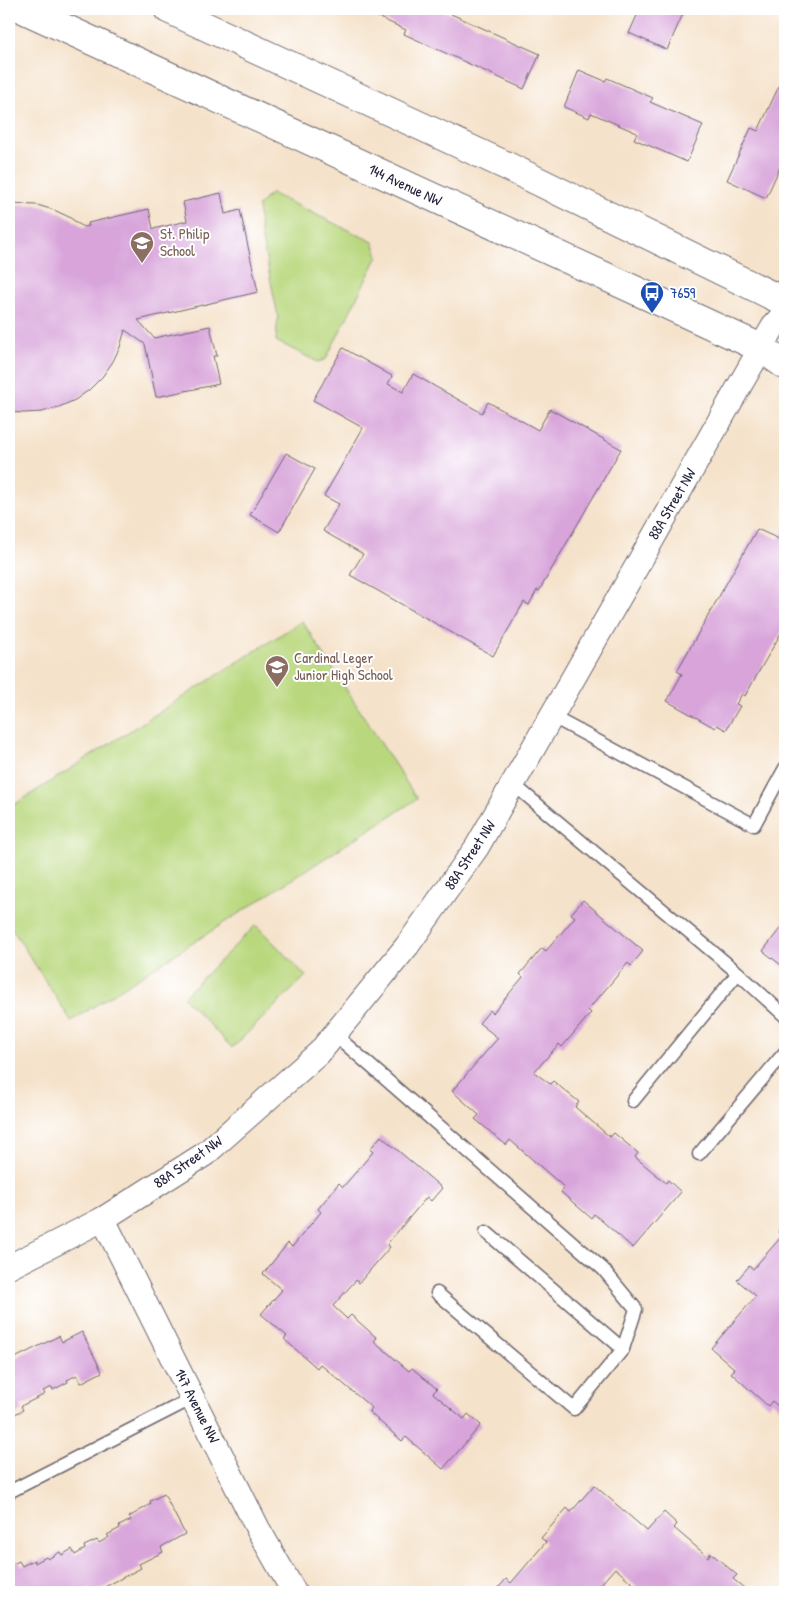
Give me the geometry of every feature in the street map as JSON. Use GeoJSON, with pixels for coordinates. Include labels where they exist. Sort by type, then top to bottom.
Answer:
{"type":"FeatureCollection","features":[{"type":"Feature","properties":{"kind":"street","name":"144 Avenue NW"},"geometry":{"type":"LineString","coordinates":[[23,9],[761,348],[785,365]]}},
{"type":"Feature","properties":{"kind":"street"},"geometry":{"type":"LineString","coordinates":[[168,9],[507,166],[785,302]]}},
{"type":"Feature","properties":{"kind":"street","name":"88A Street NW"},"geometry":{"type":"LineString","coordinates":[[9,1267],[103,1219],[205,1154],[318,1053],[418,931],[477,847],[761,348],[785,313]]}},
{"type":"Feature","properties":{"kind":"street","name":"147 Avenue NW"},"geometry":{"type":"LineString","coordinates":[[103,1219],[258,1529],[294,1592]]}},
{"type":"Feature","properties":{"kind":"lane"},"geometry":{"type":"LineString","coordinates":[[551,716],[754,825],[785,768]]}},
{"type":"Feature","properties":{"kind":"lane"},"geometry":{"type":"LineString","coordinates":[[513,784],[738,973],[785,1016]]}},
{"type":"Feature","properties":{"kind":"lane"},"geometry":{"type":"LineString","coordinates":[[633,1101],[738,973]]}},
{"type":"Feature","properties":{"kind":"lane"},"geometry":{"type":"LineString","coordinates":[[334,1034],[603,1269],[636,1309],[623,1349],[574,1409],[437,1293]]}},
{"type":"Feature","properties":{"kind":"lane"},"geometry":{"type":"LineString","coordinates":[[698,1154],[785,1052]]}},
{"type":"Feature","properties":{"kind":"lane"},"geometry":{"type":"LineString","coordinates":[[486,1232],[623,1349]]}},
{"type":"Feature","properties":{"kind":"lane"},"geometry":{"type":"LineString","coordinates":[[9,1492],[193,1398]]}},
{"type":"Feature","properties":{"kind":"green space"},"geometry":{"type":"Polygon","coordinates":[[[271,193],[373,242],[378,256],[326,359],[318,362],[276,341],[278,316],[260,229],[258,206],[271,193]]]}},
{"type":"Feature","properties":{"kind":"green space"},"geometry":{"type":"Polygon","coordinates":[[[302,621],[417,799],[71,1021],[9,924],[9,808],[302,621]]]}},
{"type":"Feature","properties":{"kind":"green space"},"geometry":{"type":"Polygon","coordinates":[[[256,925],[306,976],[232,1048],[183,997],[256,925]]]}},
{"type":"Feature","properties":{"kind":"building"},"geometry":{"type":"Polygon","coordinates":[[[346,9],[361,9],[359,15],[346,9]]]}},
{"type":"Feature","properties":{"kind":"building"},"geometry":{"type":"Polygon","coordinates":[[[361,9],[440,9],[540,54],[524,89],[404,34],[406,30],[361,9]]]}},
{"type":"Feature","properties":{"kind":"building"},"geometry":{"type":"Polygon","coordinates":[[[640,9],[685,9],[667,50],[629,33],[640,9]]]}},
{"type":"Feature","properties":{"kind":"building"},"geometry":{"type":"Polygon","coordinates":[[[579,70],[605,81],[607,78],[653,98],[650,102],[703,125],[687,162],[634,139],[637,133],[591,113],[589,118],[564,107],[579,70]]]}},
{"type":"Feature","properties":{"kind":"building"},"geometry":{"type":"Polygon","coordinates":[[[785,84],[785,156],[766,198],[727,180],[751,128],[758,131],[779,86],[784,88],[785,84]]]}},
{"type":"Feature","properties":{"kind":"building"},"geometry":{"type":"Polygon","coordinates":[[[221,193],[225,214],[240,210],[258,292],[138,320],[154,338],[210,326],[217,356],[213,356],[219,384],[156,397],[145,344],[125,330],[120,347],[102,377],[75,400],[42,412],[9,412],[9,204],[37,205],[54,210],[69,217],[83,227],[89,226],[88,223],[149,209],[153,229],[187,221],[183,202],[221,193]]]}},
{"type":"Feature","properties":{"kind":"building"},"geometry":{"type":"Polygon","coordinates":[[[343,348],[392,376],[388,384],[403,392],[413,374],[482,413],[488,402],[538,430],[550,409],[621,449],[539,591],[537,590],[529,605],[524,602],[493,656],[350,575],[363,554],[323,531],[339,504],[324,496],[363,428],[313,400],[343,348]]]}},
{"type":"Feature","properties":{"kind":"building"},"geometry":{"type":"Polygon","coordinates":[[[286,453],[315,469],[279,532],[250,515],[286,453]]]}},
{"type":"Feature","properties":{"kind":"building"},"geometry":{"type":"Polygon","coordinates":[[[785,528],[785,626],[745,696],[742,694],[736,704],[740,706],[726,730],[717,725],[715,728],[667,701],[682,674],[677,671],[757,529],[779,539],[785,528]]]}},
{"type":"Feature","properties":{"kind":"building"},"geometry":{"type":"Polygon","coordinates":[[[583,900],[643,951],[631,966],[628,963],[588,1010],[591,1013],[562,1047],[559,1044],[534,1072],[550,1084],[553,1081],[579,1102],[575,1107],[610,1137],[614,1133],[638,1153],[635,1157],[666,1183],[668,1180],[681,1192],[633,1248],[594,1214],[591,1218],[561,1192],[565,1188],[510,1140],[506,1145],[475,1119],[479,1115],[452,1091],[498,1038],[479,1023],[490,1010],[493,1013],[523,977],[520,974],[542,948],[546,951],[575,917],[571,914],[583,900]]]}},
{"type":"Feature","properties":{"kind":"building"},"geometry":{"type":"Polygon","coordinates":[[[785,922],[785,968],[763,951],[785,922]]]}},
{"type":"Feature","properties":{"kind":"building"},"geometry":{"type":"Polygon","coordinates":[[[381,1136],[442,1188],[431,1201],[427,1197],[387,1244],[390,1247],[359,1283],[356,1280],[333,1306],[347,1319],[351,1315],[377,1338],[374,1341],[409,1371],[412,1368],[437,1389],[433,1393],[464,1419],[468,1414],[481,1425],[443,1469],[406,1437],[402,1441],[369,1412],[372,1408],[320,1364],[317,1368],[284,1339],[287,1336],[261,1314],[282,1290],[263,1274],[288,1243],[292,1247],[321,1212],[318,1209],[339,1183],[343,1187],[373,1152],[370,1149],[381,1136]]]}},
{"type":"Feature","properties":{"kind":"building"},"geometry":{"type":"Polygon","coordinates":[[[785,1224],[785,1412],[772,1401],[768,1406],[731,1373],[735,1369],[711,1348],[756,1296],[737,1280],[749,1266],[753,1269],[782,1236],[778,1232],[785,1224]]]}},
{"type":"Feature","properties":{"kind":"building"},"geometry":{"type":"Polygon","coordinates":[[[82,1332],[102,1372],[81,1383],[77,1375],[53,1390],[52,1387],[43,1391],[45,1394],[21,1406],[23,1410],[9,1417],[9,1365],[12,1364],[11,1360],[59,1336],[62,1342],[82,1332]]]}},
{"type":"Feature","properties":{"kind":"building"},"geometry":{"type":"Polygon","coordinates":[[[594,1485],[647,1531],[664,1512],[677,1524],[674,1528],[708,1557],[711,1553],[737,1575],[733,1579],[749,1592],[636,1592],[639,1589],[615,1568],[601,1584],[605,1587],[601,1592],[495,1592],[506,1579],[511,1583],[546,1542],[541,1538],[567,1508],[571,1512],[594,1485]]]}},
{"type":"Feature","properties":{"kind":"building"},"geometry":{"type":"Polygon","coordinates":[[[164,1494],[185,1534],[161,1547],[163,1552],[139,1564],[141,1568],[95,1592],[92,1592],[91,1588],[83,1592],[9,1592],[9,1566],[19,1561],[22,1566],[34,1560],[35,1563],[46,1557],[48,1559],[60,1552],[62,1555],[72,1549],[75,1555],[85,1549],[84,1546],[97,1540],[99,1543],[109,1537],[107,1535],[131,1520],[129,1517],[151,1504],[150,1501],[164,1494]]]}},
{"type":"Feature","properties":{"kind":"place","name":"St. Philip School"},"geometry":{"type":"Point","coordinates":[142,264]}},
{"type":"Feature","properties":{"kind":"place","name":"7659"},"geometry":{"type":"Point","coordinates":[652,314]}},
{"type":"Feature","properties":{"kind":"place","name":"Cardinal Leger Junior High School"},"geometry":{"type":"Point","coordinates":[277,688]}}]}
